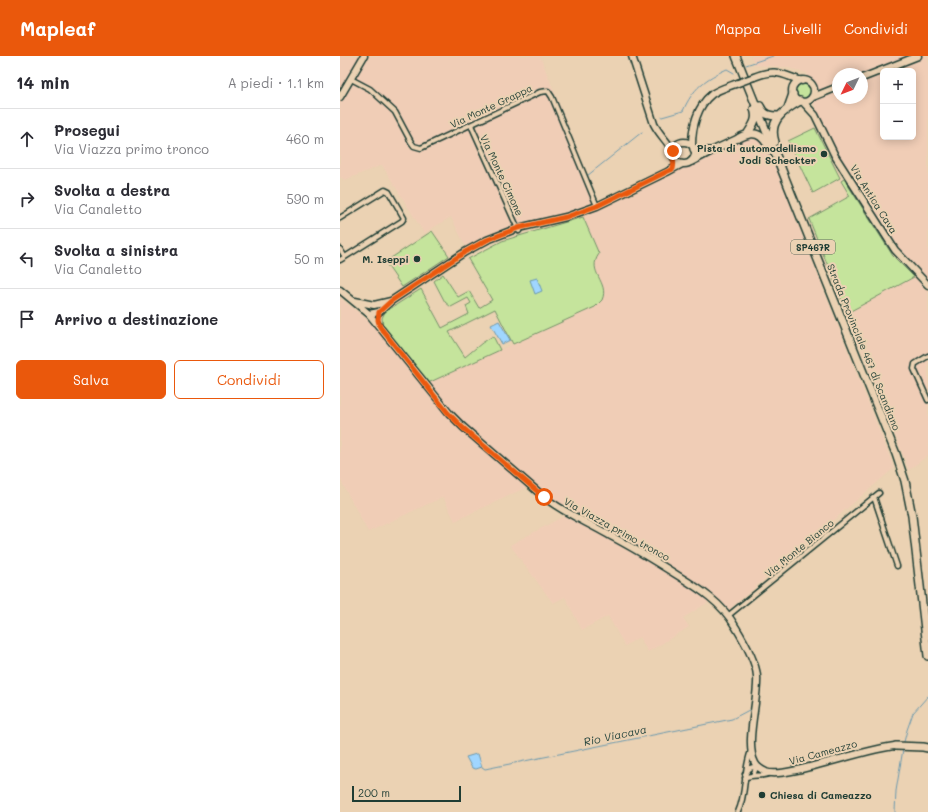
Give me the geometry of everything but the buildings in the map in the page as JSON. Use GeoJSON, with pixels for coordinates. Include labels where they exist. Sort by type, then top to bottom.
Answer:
{"type":"FeatureCollection","features":[{"type":"Feature","properties":{"kind":"highway","name":"Strada Provinciale 467 di Scandiano"},"geometry":{"type":"LineString","coordinates":[[736,56],[896,454],[905,481],[912,516],[928,656]]}},
{"type":"Feature","properties":{"kind":"highway"},"geometry":{"type":"LineString","coordinates":[[742,70],[763,113],[770,116],[779,116]]}},
{"type":"Feature","properties":{"kind":"highway"},"geometry":{"type":"LineString","coordinates":[[742,70],[756,114],[755,122],[748,133]]}},
{"type":"Feature","properties":{"kind":"highway"},"geometry":{"type":"LineString","coordinates":[[788,108],[793,92]]}},
{"type":"Feature","properties":{"kind":"highway"},"geometry":{"type":"LineString","coordinates":[[786,181],[772,135],[773,127],[779,116],[788,108],[801,102]]}},
{"type":"Feature","properties":{"kind":"highway"},"geometry":{"type":"LineString","coordinates":[[738,138],[748,133],[756,133],[762,137],[786,181]]}},
{"type":"Feature","properties":{"kind":"highway"},"geometry":{"type":"LineString","coordinates":[[693,147],[700,151],[711,151]]}},
{"type":"Feature","properties":{"kind":"highway"},"geometry":{"type":"LineString","coordinates":[[692,161],[711,151]]}},
{"type":"Feature","properties":{"kind":"highway"},"geometry":{"type":"LineString","coordinates":[[896,746],[926,746]]}},
{"type":"Feature","properties":{"kind":"street"},"geometry":{"type":"LineString","coordinates":[[340,97],[364,56]]}},
{"type":"Feature","properties":{"kind":"street"},"geometry":{"type":"LineString","coordinates":[[632,56],[654,124],[658,132],[668,142],[677,162],[682,164]]}},
{"type":"Feature","properties":{"kind":"street"},"geometry":{"type":"LineString","coordinates":[[868,76],[918,56]]}},
{"type":"Feature","properties":{"kind":"street"},"geometry":{"type":"LineString","coordinates":[[368,314],[379,312],[391,301],[465,252],[487,240],[518,229],[566,217],[597,206],[682,164],[692,161],[695,155],[693,147],[693,129],[701,107],[718,91],[764,73],[774,72],[808,82],[814,88],[829,90]]}},
{"type":"Feature","properties":{"kind":"street"},"geometry":{"type":"LineString","coordinates":[[787,76],[795,98],[801,102],[832,89]]}},
{"type":"Feature","properties":{"kind":"street","name":"Via Monte Grappa"},"geometry":{"type":"LineString","coordinates":[[351,79],[370,89],[395,112],[410,142],[414,146],[421,148],[540,92],[548,91],[552,96],[597,206]]}},
{"type":"Feature","properties":{"kind":"street"},"geometry":{"type":"LineString","coordinates":[[793,92],[796,84],[802,81]]}},
{"type":"Feature","properties":{"kind":"street"},"geometry":{"type":"LineString","coordinates":[[812,98],[814,88]]}},
{"type":"Feature","properties":{"kind":"street","name":"Via Antica Cava"},"geometry":{"type":"LineString","coordinates":[[812,98],[816,113],[815,115]]}},
{"type":"Feature","properties":{"kind":"street","name":"Via Antica Cava"},"geometry":{"type":"LineString","coordinates":[[801,102],[815,115],[834,156],[891,244],[904,261],[928,285]]}},
{"type":"Feature","properties":{"kind":"street","name":"Via Monte Cimone"},"geometry":{"type":"LineString","coordinates":[[471,125],[518,229]]}},
{"type":"Feature","properties":{"kind":"street"},"geometry":{"type":"LineString","coordinates":[[673,154],[680,143],[693,129]]}},
{"type":"Feature","properties":{"kind":"street"},"geometry":{"type":"LineString","coordinates":[[711,151],[738,138]]}},
{"type":"Feature","properties":{"kind":"street"},"geometry":{"type":"LineString","coordinates":[[668,142],[687,142],[693,147]]}},
{"type":"Feature","properties":{"kind":"street"},"geometry":{"type":"LineString","coordinates":[[673,154],[675,160],[673,169]]}},
{"type":"Feature","properties":{"kind":"street"},"geometry":{"type":"LineString","coordinates":[[340,218],[385,190],[389,192],[404,219],[340,260]]}},
{"type":"Feature","properties":{"kind":"street"},"geometry":{"type":"LineString","coordinates":[[340,249],[345,257]]}},
{"type":"Feature","properties":{"kind":"street","name":"Via Viazza primo tronco"},"geometry":{"type":"LineString","coordinates":[[340,290],[353,300],[380,327],[448,413],[463,428],[544,497],[555,506],[609,534],[690,583],[718,604],[729,615],[753,661],[757,676],[751,745],[752,758],[757,766]]}},
{"type":"Feature","properties":{"kind":"street"},"geometry":{"type":"LineString","coordinates":[[353,300],[374,305],[391,301]]}},
{"type":"Feature","properties":{"kind":"street"},"geometry":{"type":"LineString","coordinates":[[368,314],[374,305]]}},
{"type":"Feature","properties":{"kind":"street"},"geometry":{"type":"LineString","coordinates":[[379,312],[378,320],[380,327]]}},
{"type":"Feature","properties":{"kind":"street"},"geometry":{"type":"LineString","coordinates":[[928,356],[915,364],[914,369],[928,400]]}},
{"type":"Feature","properties":{"kind":"street","name":"Via Monte Bianco"},"geometry":{"type":"LineString","coordinates":[[729,615],[879,493]]}},
{"type":"Feature","properties":{"kind":"street"},"geometry":{"type":"LineString","coordinates":[[874,497],[897,566]]}},
{"type":"Feature","properties":{"kind":"street","name":"Via Cameazzo"},"geometry":{"type":"LineString","coordinates":[[768,774],[794,771],[881,747],[896,746]]}},
{"type":"Feature","properties":{"kind":"street"},"geometry":{"type":"LineString","coordinates":[[738,812],[741,806],[745,776],[751,751]]}},
{"type":"Feature","properties":{"kind":"street"},"geometry":{"type":"LineString","coordinates":[[745,776],[750,768],[757,766]]}},
{"type":"Feature","properties":{"kind":"street"},"geometry":{"type":"LineString","coordinates":[[757,766],[768,774]]}},
{"type":"Feature","properties":{"kind":"street"},"geometry":{"type":"LineString","coordinates":[[753,775],[757,766]]}},
{"type":"Feature","properties":{"kind":"street"},"geometry":{"type":"LineString","coordinates":[[745,776],[768,774]]}},
{"type":"Feature","properties":{"kind":"shaded area"},"geometry":{"type":"Polygon","coordinates":[[[340,56],[540,56],[598,202],[467,249],[451,217],[424,233],[382,165],[345,180],[340,177],[340,56]]]}},
{"type":"Feature","properties":{"kind":"shaded area"},"geometry":{"type":"Polygon","coordinates":[[[751,56],[928,56],[928,279],[892,242],[836,155],[813,101],[807,73],[785,67],[755,65],[751,56]]]}},
{"type":"Feature","properties":{"kind":"shaded area"},"geometry":{"type":"Polygon","coordinates":[[[746,137],[757,137],[767,146],[894,468],[725,613],[712,600],[683,618],[689,627],[648,652],[639,637],[625,646],[608,616],[582,630],[565,597],[553,603],[510,545],[566,515],[554,508],[527,487],[455,521],[443,497],[368,532],[340,479],[340,298],[370,322],[423,385],[595,307],[603,288],[594,265],[595,259],[599,254],[582,216],[746,137]]]}},
{"type":"Feature","properties":{"kind":"shaded area"},"geometry":{"type":"Polygon","coordinates":[[[914,277],[928,291],[928,455],[909,470],[847,313],[914,277]]]}},
{"type":"Feature","properties":{"kind":"green space"},"geometry":{"type":"Polygon","coordinates":[[[803,83],[809,85],[811,91],[809,97],[803,99],[797,97],[795,91],[797,85],[803,83]]]}},
{"type":"Feature","properties":{"kind":"green space"},"geometry":{"type":"Polygon","coordinates":[[[815,128],[840,178],[813,193],[788,141],[815,128]]]}},
{"type":"Feature","properties":{"kind":"green space"},"geometry":{"type":"Polygon","coordinates":[[[844,179],[893,256],[914,277],[847,313],[809,219],[850,196],[841,181],[844,179]]]}},
{"type":"Feature","properties":{"kind":"green space"},"geometry":{"type":"Polygon","coordinates":[[[583,217],[599,254],[595,266],[604,294],[602,300],[595,307],[513,344],[495,309],[449,332],[465,357],[493,336],[500,350],[428,383],[383,326],[382,318],[385,312],[421,289],[442,328],[469,314],[466,306],[471,303],[468,298],[451,307],[445,302],[434,281],[443,274],[458,297],[469,291],[479,308],[492,300],[468,259],[502,241],[583,217]]]}},
{"type":"Feature","properties":{"kind":"green space","name":"M. Iseppi"},"geometry":{"type":"Polygon","coordinates":[[[432,231],[449,256],[402,287],[385,262],[432,231]]]}},
{"type":"Feature","properties":{"kind":"water"},"geometry":{"type":"Polygon","coordinates":[[[537,278],[542,291],[535,294],[530,280],[537,278]]]}},
{"type":"Feature","properties":{"kind":"water"},"geometry":{"type":"Polygon","coordinates":[[[499,321],[510,340],[502,344],[491,325],[499,321]]]}},
{"type":"Feature","properties":{"kind":"water"},"geometry":{"type":"Polygon","coordinates":[[[478,754],[482,767],[476,769],[472,768],[466,757],[478,754]]]}},
{"type":"Feature","properties":{"kind":"waterway"},"geometry":{"type":"LineString","coordinates":[[746,65],[773,56]]}},
{"type":"Feature","properties":{"kind":"waterway"},"geometry":{"type":"LineString","coordinates":[[662,117],[683,111],[691,96],[700,85],[712,77],[727,69],[734,73]]}},
{"type":"Feature","properties":{"kind":"waterway"},"geometry":{"type":"LineString","coordinates":[[587,176],[642,132]]}},
{"type":"Feature","properties":{"kind":"waterway"},"geometry":{"type":"LineString","coordinates":[[904,742],[913,713],[928,696]]}},
{"type":"Feature","properties":{"kind":"waterway","name":"Rio Viacava"},"geometry":{"type":"LineString","coordinates":[[482,767],[485,769],[732,719],[749,710]]}},
{"type":"Feature","properties":{"kind":"waterway"},"geometry":{"type":"LineString","coordinates":[[895,812],[896,791],[903,749]]}},
{"type":"Feature","properties":{"kind":"place","name":"Pista di automodellismo Jodi Scheckter"},"geometry":{"type":"Point","coordinates":[824,154]}},
{"type":"Feature","properties":{"kind":"place","name":"M. Iseppi"},"geometry":{"type":"Point","coordinates":[417,259]}},
{"type":"Feature","properties":{"kind":"place","name":"Chiesa di Cameazzo"},"geometry":{"type":"Point","coordinates":[762,795]}},
{"type":"Feature","properties":{"kind":"route"},"geometry":{"type":"LineString","coordinates":[[544,497],[463,428],[448,413],[380,327],[378,320],[379,312],[391,301],[465,252],[487,240],[518,228],[566,217],[597,206],[673,169],[675,160],[673,151]]}}]}
